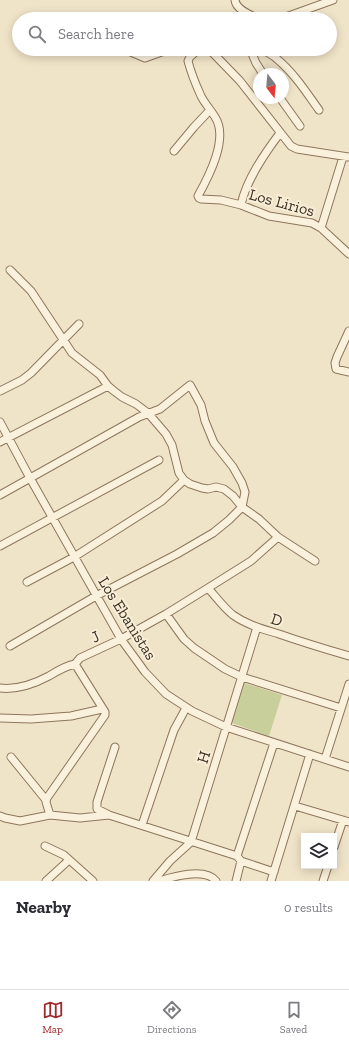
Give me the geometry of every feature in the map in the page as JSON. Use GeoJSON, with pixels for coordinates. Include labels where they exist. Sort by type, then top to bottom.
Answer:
{"type":"FeatureCollection","features":[{"type":"Feature","properties":{"kind":"street"},"geometry":{"type":"LineString","coordinates":[[235,0],[239,8],[246,12]]}},
{"type":"Feature","properties":{"kind":"street"},"geometry":{"type":"LineString","coordinates":[[299,12],[332,0]]}},
{"type":"Feature","properties":{"kind":"street"},"geometry":{"type":"LineString","coordinates":[[141,56],[146,58],[151,56]]}},
{"type":"Feature","properties":{"kind":"street"},"geometry":{"type":"LineString","coordinates":[[174,151],[210,110],[201,96],[188,62],[191,56]]}},
{"type":"Feature","properties":{"kind":"street"},"geometry":{"type":"LineString","coordinates":[[216,56],[240,81],[291,146],[297,149],[346,157],[321,228]]}},
{"type":"Feature","properties":{"kind":"street"},"geometry":{"type":"LineString","coordinates":[[253,56],[259,68]]}},
{"type":"Feature","properties":{"kind":"street"},"geometry":{"type":"LineString","coordinates":[[273,56],[286,67],[301,84],[319,110]]}},
{"type":"Feature","properties":{"kind":"street"},"geometry":{"type":"LineString","coordinates":[[284,104],[300,126]]}},
{"type":"Feature","properties":{"kind":"street","name":"Los Lirios"},"geometry":{"type":"LineString","coordinates":[[210,110],[216,117],[219,126],[219,137],[216,158],[210,174],[198,196],[199,198],[201,200],[221,200],[241,205],[269,216],[312,223],[321,228],[349,254]]}},
{"type":"Feature","properties":{"kind":"street"},"geometry":{"type":"LineString","coordinates":[[241,205],[246,190],[262,158],[280,133]]}},
{"type":"Feature","properties":{"kind":"street"},"geometry":{"type":"LineString","coordinates":[[10,270],[31,291],[72,353],[100,375],[108,386],[122,398],[136,404],[148,413],[166,434],[172,445],[179,473],[184,480],[190,484],[202,488],[208,489],[216,487],[224,489],[233,496],[242,507],[259,519],[278,537],[315,562]]}},
{"type":"Feature","properties":{"kind":"street"},"geometry":{"type":"LineString","coordinates":[[0,391],[22,380],[31,373],[79,324]]}},
{"type":"Feature","properties":{"kind":"street"},"geometry":{"type":"LineString","coordinates":[[349,331],[336,357],[335,363],[336,369],[349,372]]}},
{"type":"Feature","properties":{"kind":"street"},"geometry":{"type":"LineString","coordinates":[[0,496],[139,417],[160,409],[190,385],[200,405],[214,443],[233,467],[245,492],[242,507],[213,533],[177,554],[96,596],[10,646]]}},
{"type":"Feature","properties":{"kind":"street"},"geometry":{"type":"LineString","coordinates":[[0,442],[108,386]]}},
{"type":"Feature","properties":{"kind":"street","name":"Los Ebanistas"},"geometry":{"type":"LineString","coordinates":[[0,422],[121,639],[145,672],[166,694],[203,718],[226,727],[349,767]]}},
{"type":"Feature","properties":{"kind":"street"},"geometry":{"type":"LineString","coordinates":[[0,546],[159,460]]}},
{"type":"Feature","properties":{"kind":"street"},"geometry":{"type":"LineString","coordinates":[[27,582],[74,557],[162,501],[184,480]]}},
{"type":"Feature","properties":{"kind":"street","name":"J"},"geometry":{"type":"LineString","coordinates":[[0,688],[16,688],[38,681],[67,665],[74,664],[80,658],[121,639],[166,614],[251,561],[278,537]]}},
{"type":"Feature","properties":{"kind":"street","name":"D"},"geometry":{"type":"LineString","coordinates":[[208,588],[225,608],[234,615],[257,627],[349,656]]}},
{"type":"Feature","properties":{"kind":"street"},"geometry":{"type":"LineString","coordinates":[[166,614],[184,639],[225,670],[242,677],[341,708]]}},
{"type":"Feature","properties":{"kind":"street","name":"H"},"geometry":{"type":"LineString","coordinates":[[191,842],[257,627]]}},
{"type":"Feature","properties":{"kind":"street"},"geometry":{"type":"LineString","coordinates":[[46,800],[104,717],[105,712],[74,664]]}},
{"type":"Feature","properties":{"kind":"street"},"geometry":{"type":"LineString","coordinates":[[325,759],[341,708],[348,693],[349,684]]}},
{"type":"Feature","properties":{"kind":"street"},"geometry":{"type":"LineString","coordinates":[[142,825],[174,730],[186,708]]}},
{"type":"Feature","properties":{"kind":"street"},"geometry":{"type":"LineString","coordinates":[[0,718],[31,719],[71,716],[102,709]]}},
{"type":"Feature","properties":{"kind":"street"},"geometry":{"type":"LineString","coordinates":[[236,881],[239,859],[274,743]]}},
{"type":"Feature","properties":{"kind":"street"},"geometry":{"type":"LineString","coordinates":[[115,748],[97,802],[97,809],[109,815],[142,825],[274,872]]}},
{"type":"Feature","properties":{"kind":"street"},"geometry":{"type":"LineString","coordinates":[[271,881],[310,754]]}},
{"type":"Feature","properties":{"kind":"street"},"geometry":{"type":"LineString","coordinates":[[11,756],[46,800],[50,816]]}},
{"type":"Feature","properties":{"kind":"street"},"geometry":{"type":"LineString","coordinates":[[295,806],[346,821],[337,840]]}},
{"type":"Feature","properties":{"kind":"street"},"geometry":{"type":"LineString","coordinates":[[0,816],[20,820],[50,816],[80,818],[109,815]]}},
{"type":"Feature","properties":{"kind":"street"},"geometry":{"type":"LineString","coordinates":[[153,881],[170,861],[191,842]]}},
{"type":"Feature","properties":{"kind":"street"},"geometry":{"type":"LineString","coordinates":[[45,846],[64,855],[93,881]]}},
{"type":"Feature","properties":{"kind":"street"},"geometry":{"type":"LineString","coordinates":[[46,881],[69,860]]}},
{"type":"Feature","properties":{"kind":"street"},"geometry":{"type":"LineString","coordinates":[[323,881],[327,869]]}},
{"type":"Feature","properties":{"kind":"street"},"geometry":{"type":"LineString","coordinates":[[159,881],[187,874],[202,874],[214,878],[216,881]]}},
{"type":"Feature","properties":{"kind":"green space"},"geometry":{"type":"Polygon","coordinates":[[[241,682],[282,695],[269,736],[229,722],[241,682]]]}}]}
